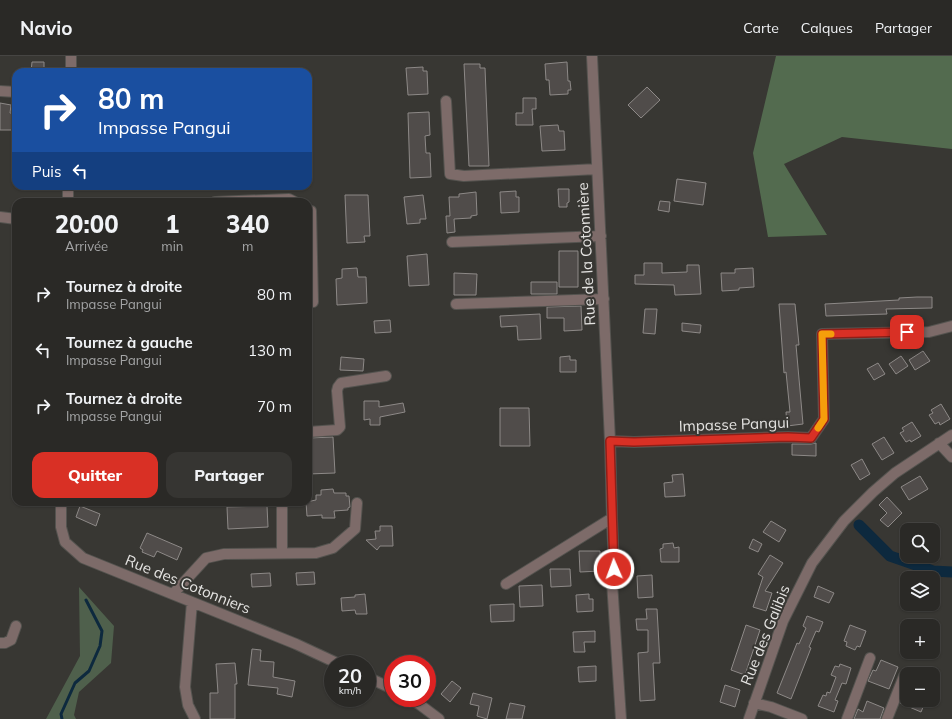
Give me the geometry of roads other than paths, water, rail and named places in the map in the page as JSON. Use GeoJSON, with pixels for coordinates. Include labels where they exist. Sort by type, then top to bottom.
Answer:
{"type":"FeatureCollection","features":[{"type":"Feature","properties":{"kind":"street"},"geometry":{"type":"LineString","coordinates":[[71,56],[71,68]]}},
{"type":"Feature","properties":{"kind":"street","name":"Rue de la Cotonnière"},"geometry":{"type":"LineString","coordinates":[[592,56],[610,446],[614,569],[612,582],[621,719]]}},
{"type":"Feature","properties":{"kind":"street"},"geometry":{"type":"LineString","coordinates":[[0,90],[12,92]]}},
{"type":"Feature","properties":{"kind":"street"},"geometry":{"type":"LineString","coordinates":[[446,101],[450,174],[464,176],[597,169]]}},
{"type":"Feature","properties":{"kind":"street"},"geometry":{"type":"LineString","coordinates":[[0,217],[12,218]]}},
{"type":"Feature","properties":{"kind":"street"},"geometry":{"type":"LineString","coordinates":[[452,242],[601,236]]}},
{"type":"Feature","properties":{"kind":"street"},"geometry":{"type":"LineString","coordinates":[[312,272],[313,302]]}},
{"type":"Feature","properties":{"kind":"street"},"geometry":{"type":"LineString","coordinates":[[456,304],[604,299]]}},
{"type":"Feature","properties":{"kind":"street","name":"Impasse Pangui"},"geometry":{"type":"LineString","coordinates":[[610,446],[634,442],[788,437],[811,438],[824,419],[822,334],[929,332],[952,326]]}},
{"type":"Feature","properties":{"kind":"street"},"geometry":{"type":"LineString","coordinates":[[312,432],[337,430],[340,427],[337,391],[341,383],[386,376]]}},
{"type":"Feature","properties":{"kind":"street","name":"Rue des Galibis"},"geometry":{"type":"LineString","coordinates":[[749,719],[783,621],[812,563],[844,521],[872,492],[895,473],[952,435]]}},
{"type":"Feature","properties":{"kind":"street"},"geometry":{"type":"LineString","coordinates":[[939,443],[952,457]]}},
{"type":"Feature","properties":{"kind":"street"},"geometry":{"type":"LineString","coordinates":[[173,594],[206,558],[224,554],[282,552],[316,553],[333,548],[355,529],[357,503]]}},
{"type":"Feature","properties":{"kind":"street","name":"Rue des Cotonniers"},"geometry":{"type":"LineString","coordinates":[[61,506],[61,527],[65,542],[71,549],[83,558],[296,644],[324,657]]}},
{"type":"Feature","properties":{"kind":"street"},"geometry":{"type":"LineString","coordinates":[[282,506],[282,552]]}},
{"type":"Feature","properties":{"kind":"street"},"geometry":{"type":"LineString","coordinates":[[506,584],[612,518]]}},
{"type":"Feature","properties":{"kind":"street"},"geometry":{"type":"LineString","coordinates":[[192,602],[185,687],[188,705],[195,719]]}},
{"type":"Feature","properties":{"kind":"street"},"geometry":{"type":"LineString","coordinates":[[0,643],[5,643],[11,640],[16,626]]}},
{"type":"Feature","properties":{"kind":"street"},"geometry":{"type":"LineString","coordinates":[[847,719],[870,658]]}},
{"type":"Feature","properties":{"kind":"street"},"geometry":{"type":"LineString","coordinates":[[887,719],[900,686]]}},
{"type":"Feature","properties":{"kind":"street"},"geometry":{"type":"LineString","coordinates":[[754,703],[771,707],[802,719]]}},
{"type":"Feature","properties":{"kind":"street"},"geometry":{"type":"LineString","coordinates":[[423,707],[439,719]]}},
{"type":"Feature","properties":{"kind":"waterway"},"geometry":{"type":"LineString","coordinates":[[859,525],[890,556],[933,571],[952,572]]}},
{"type":"Feature","properties":{"kind":"waterway"},"geometry":{"type":"LineString","coordinates":[[62,719],[61,714],[75,683],[89,671],[100,646],[102,631],[86,600]]}}]}
